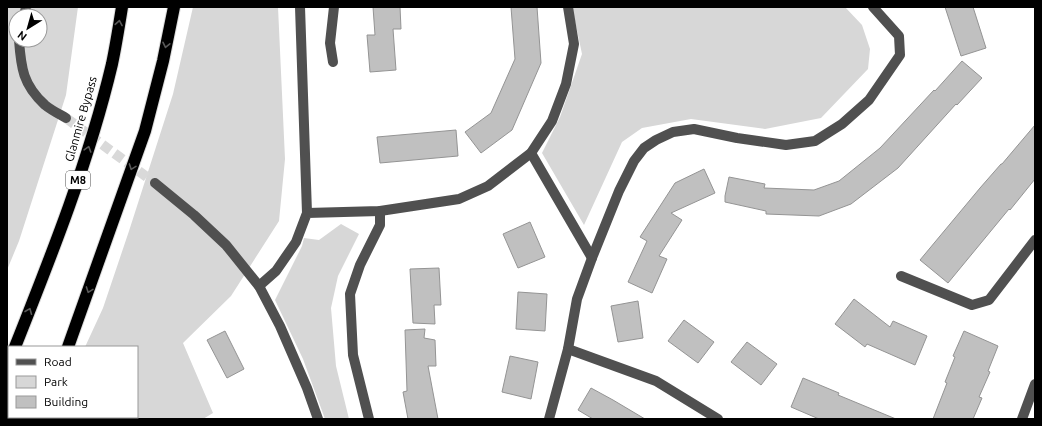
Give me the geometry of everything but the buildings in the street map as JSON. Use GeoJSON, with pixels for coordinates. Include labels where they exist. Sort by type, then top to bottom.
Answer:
{"type":"FeatureCollection","features":[{"type":"Feature","properties":{"kind":"highway","name":"Glanmire Bypass"},"geometry":{"type":"LineString","coordinates":[[14,346],[48,263],[75,190],[95,126],[112,63],[122,7]]}},
{"type":"Feature","properties":{"kind":"highway"},"geometry":{"type":"LineString","coordinates":[[68,346],[145,131],[163,61],[174,7]]}},
{"type":"Feature","properties":{"kind":"street"},"geometry":{"type":"LineString","coordinates":[[259,286],[276,271],[296,242],[307,213],[300,7]]}},
{"type":"Feature","properties":{"kind":"street"},"geometry":{"type":"LineString","coordinates":[[333,62],[330,43],[334,7]]}},
{"type":"Feature","properties":{"kind":"street"},"geometry":{"type":"LineString","coordinates":[[307,213],[380,211],[458,198],[488,186],[531,153],[552,121],[566,84],[574,44],[568,7]]}},
{"type":"Feature","properties":{"kind":"street"},"geometry":{"type":"LineString","coordinates":[[549,419],[568,349],[577,299],[619,192],[634,161],[644,148],[656,140],[673,132],[694,129],[737,138],[786,145],[815,142],[842,124],[869,100],[900,56],[900,36],[874,7]]}},
{"type":"Feature","properties":{"kind":"street"},"geometry":{"type":"LineString","coordinates":[[19,48],[20,60],[24,76],[32,91],[46,105],[66,118]]}},
{"type":"Feature","properties":{"kind":"street"},"geometry":{"type":"LineString","coordinates":[[531,153],[592,258]]}},
{"type":"Feature","properties":{"kind":"street"},"geometry":{"type":"LineString","coordinates":[[156,183],[194,215],[226,245],[259,286],[280,326],[307,388],[318,419]]}},
{"type":"Feature","properties":{"kind":"street"},"geometry":{"type":"LineString","coordinates":[[369,419],[353,355],[350,294],[360,265],[380,225],[380,211]]}},
{"type":"Feature","properties":{"kind":"street"},"geometry":{"type":"LineString","coordinates":[[901,276],[972,306],[989,300],[1035,240]]}},
{"type":"Feature","properties":{"kind":"street"},"geometry":{"type":"LineString","coordinates":[[568,349],[656,381],[718,419]]}},
{"type":"Feature","properties":{"kind":"street"},"geometry":{"type":"LineString","coordinates":[[1022,419],[1035,384]]}},
{"type":"Feature","properties":{"kind":"green space"},"geometry":{"type":"Polygon","coordinates":[[[7,7],[78,7],[66,95],[19,241],[7,270],[7,7]]]}},
{"type":"Feature","properties":{"kind":"green space"},"geometry":{"type":"Polygon","coordinates":[[[193,7],[278,7],[285,159],[279,221],[231,296],[183,343],[213,413],[203,419],[53,419],[138,418],[138,346],[85,346],[103,308],[173,94],[193,7]]]}},
{"type":"Feature","properties":{"kind":"green space"},"geometry":{"type":"Polygon","coordinates":[[[572,7],[845,7],[862,25],[870,49],[868,69],[821,118],[765,129],[691,119],[642,128],[622,142],[584,225],[542,153],[560,117],[582,54],[572,7]]]}},
{"type":"Feature","properties":{"kind":"green space"},"geometry":{"type":"Polygon","coordinates":[[[341,224],[359,234],[338,276],[331,308],[336,366],[349,419],[325,419],[303,359],[275,300],[302,246],[304,238],[319,240],[341,224]]]}},
{"type":"Feature","properties":{"kind":"tunnel"},"geometry":{"type":"LineString","coordinates":[[66,118],[155,183]]}}]}
